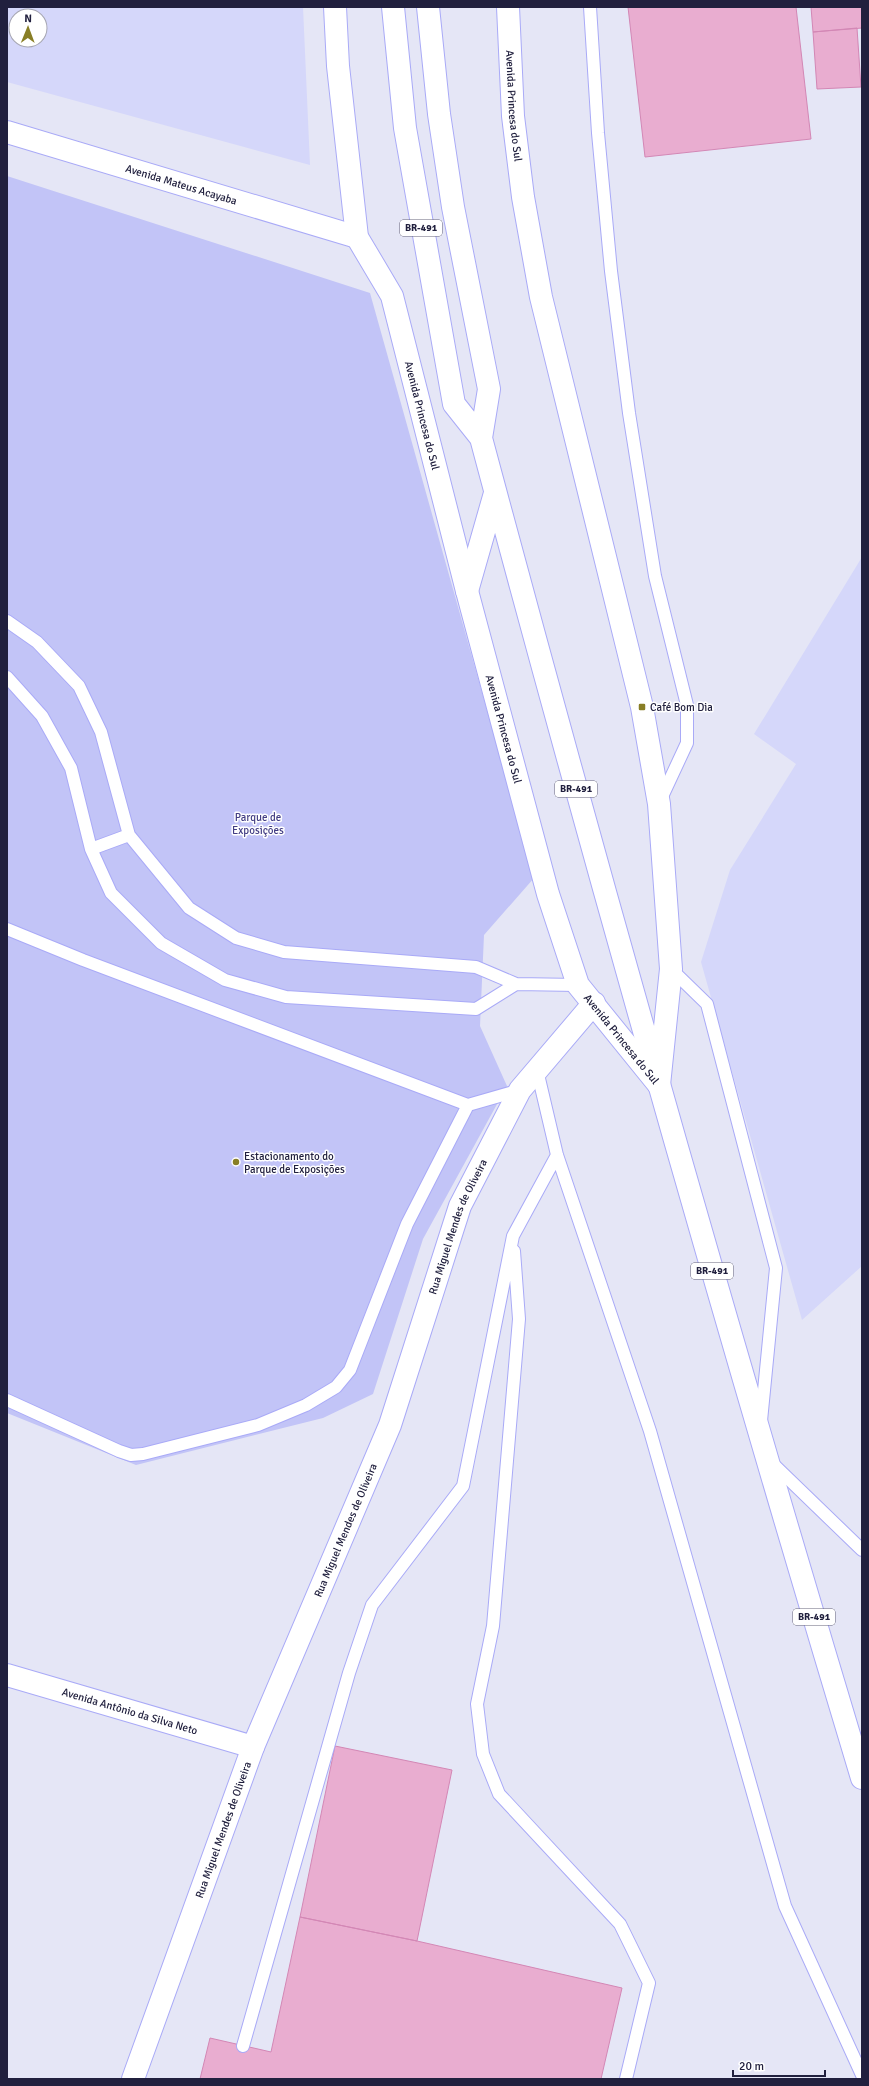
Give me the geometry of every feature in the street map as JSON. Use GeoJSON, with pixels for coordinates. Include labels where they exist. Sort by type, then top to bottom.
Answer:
{"type":"FeatureCollection","features":[{"type":"Feature","properties":{"kind":"main road","name":"Avenida Princesa do Sul"},"geometry":{"type":"LineString","coordinates":[[335,7],[338,66],[357,236],[392,296],[467,591],[548,894],[578,984],[659,1085]]}},
{"type":"Feature","properties":{"kind":"main road","name":"BR-491"},"geometry":{"type":"LineString","coordinates":[[393,7],[405,128],[454,404],[481,438]]}},
{"type":"Feature","properties":{"kind":"main road","name":"BR-491"},"geometry":{"type":"LineString","coordinates":[[428,7],[438,114],[453,207],[489,389],[481,438],[562,740],[659,1085],[762,1447],[862,1778]]}},
{"type":"Feature","properties":{"kind":"main road","name":"Avenida Princesa do Sul"},"geometry":{"type":"LineString","coordinates":[[508,7],[513,116],[523,197],[541,298],[642,707],[659,804],[671,969],[659,1085]]}},
{"type":"Feature","properties":{"kind":"main road","name":"Avenida Mateus Acayaba"},"geometry":{"type":"LineString","coordinates":[[7,132],[357,236]]}},
{"type":"Feature","properties":{"kind":"main road"},"geometry":{"type":"LineString","coordinates":[[467,591],[495,492]]}},
{"type":"Feature","properties":{"kind":"main road","name":"Rua Miguel Mendes de Oliveira"},"geometry":{"type":"LineString","coordinates":[[133,2079],[253,1748],[390,1425],[460,1206],[520,1090],[594,1003]]}},
{"type":"Feature","properties":{"kind":"main road","name":"Avenida Antônio da Silva Neto"},"geometry":{"type":"LineString","coordinates":[[7,1675],[253,1748]]}},
{"type":"Feature","properties":{"kind":"lane"},"geometry":{"type":"LineString","coordinates":[[590,7],[598,133],[610,263],[629,413],[655,576],[687,705],[687,743],[659,804]]}},
{"type":"Feature","properties":{"kind":"lane"},"geometry":{"type":"LineString","coordinates":[[7,621],[37,642],[79,686],[101,732],[129,835],[189,908],[236,938],[284,952],[476,967],[516,984],[578,984]]}},
{"type":"Feature","properties":{"kind":"lane"},"geometry":{"type":"LineString","coordinates":[[7,677],[42,716],[71,768],[91,849],[111,893],[161,943],[225,980],[286,997],[476,1009],[516,984]]}},
{"type":"Feature","properties":{"kind":"lane"},"geometry":{"type":"LineString","coordinates":[[91,849],[129,835]]}},
{"type":"Feature","properties":{"kind":"lane"},"geometry":{"type":"LineString","coordinates":[[7,929],[83,960],[468,1105],[520,1090]]}},
{"type":"Feature","properties":{"kind":"lane"},"geometry":{"type":"LineString","coordinates":[[671,969],[707,1004],[776,1268],[762,1447],[862,1550]]}},
{"type":"Feature","properties":{"kind":"lane"},"geometry":{"type":"LineString","coordinates":[[537,1070],[557,1155],[650,1431],[785,1906],[862,2076]]}},
{"type":"Feature","properties":{"kind":"lane"},"geometry":{"type":"LineString","coordinates":[[7,1400],[119,1452],[131,1455],[143,1454],[258,1425],[306,1405],[336,1387],[350,1370],[407,1224],[468,1105]]}},
{"type":"Feature","properties":{"kind":"lane"},"geometry":{"type":"LineString","coordinates":[[243,2046],[349,1673],[372,1605],[463,1486],[512,1236],[557,1155]]}},
{"type":"Feature","properties":{"kind":"lane"},"geometry":{"type":"LineString","coordinates":[[512,1236],[519,1318],[493,1626],[477,1704],[483,1754],[499,1794],[620,1924],[648,1983],[626,2079]]}},
{"type":"Feature","properties":{"kind":"shaded area"},"geometry":{"type":"Polygon","coordinates":[[[7,7],[303,7],[310,165],[7,82],[7,7]]]}},
{"type":"Feature","properties":{"kind":"shaded area"},"geometry":{"type":"Polygon","coordinates":[[[862,557],[862,1266],[802,1320],[701,962],[730,870],[796,764],[754,734],[862,557]]]}},
{"type":"Feature","properties":{"kind":"green space","name":"Parque de Exposições"},"geometry":{"type":"Polygon","coordinates":[[[7,176],[370,293],[534,878],[484,935],[480,1026],[507,1086],[423,1239],[373,1394],[323,1418],[136,1465],[7,1413],[7,176]]]}},
{"type":"Feature","properties":{"kind":"building"},"geometry":{"type":"Polygon","coordinates":[[[628,7],[796,7],[811,139],[645,157],[628,7]]]}},
{"type":"Feature","properties":{"kind":"building"},"geometry":{"type":"Polygon","coordinates":[[[811,7],[862,7],[862,28],[813,32],[811,7]]]}},
{"type":"Feature","properties":{"kind":"building"},"geometry":{"type":"Polygon","coordinates":[[[857,28],[861,87],[817,89],[813,32],[857,28]]]}},
{"type":"Feature","properties":{"kind":"building"},"geometry":{"type":"Polygon","coordinates":[[[335,1746],[452,1770],[417,1941],[300,1917],[335,1746]]]}},
{"type":"Feature","properties":{"kind":"building"},"geometry":{"type":"Polygon","coordinates":[[[300,1917],[417,1941],[622,1988],[601,2079],[200,2079],[210,2038],[271,2052],[300,1917]]]}},
{"type":"Feature","properties":{"kind":"place","name":"Café Bom Dia"},"geometry":{"type":"Point","coordinates":[642,707]}},
{"type":"Feature","properties":{"kind":"place","name":"Estacionamento do Parque de Exposições"},"geometry":{"type":"Point","coordinates":[236,1162]}}]}
